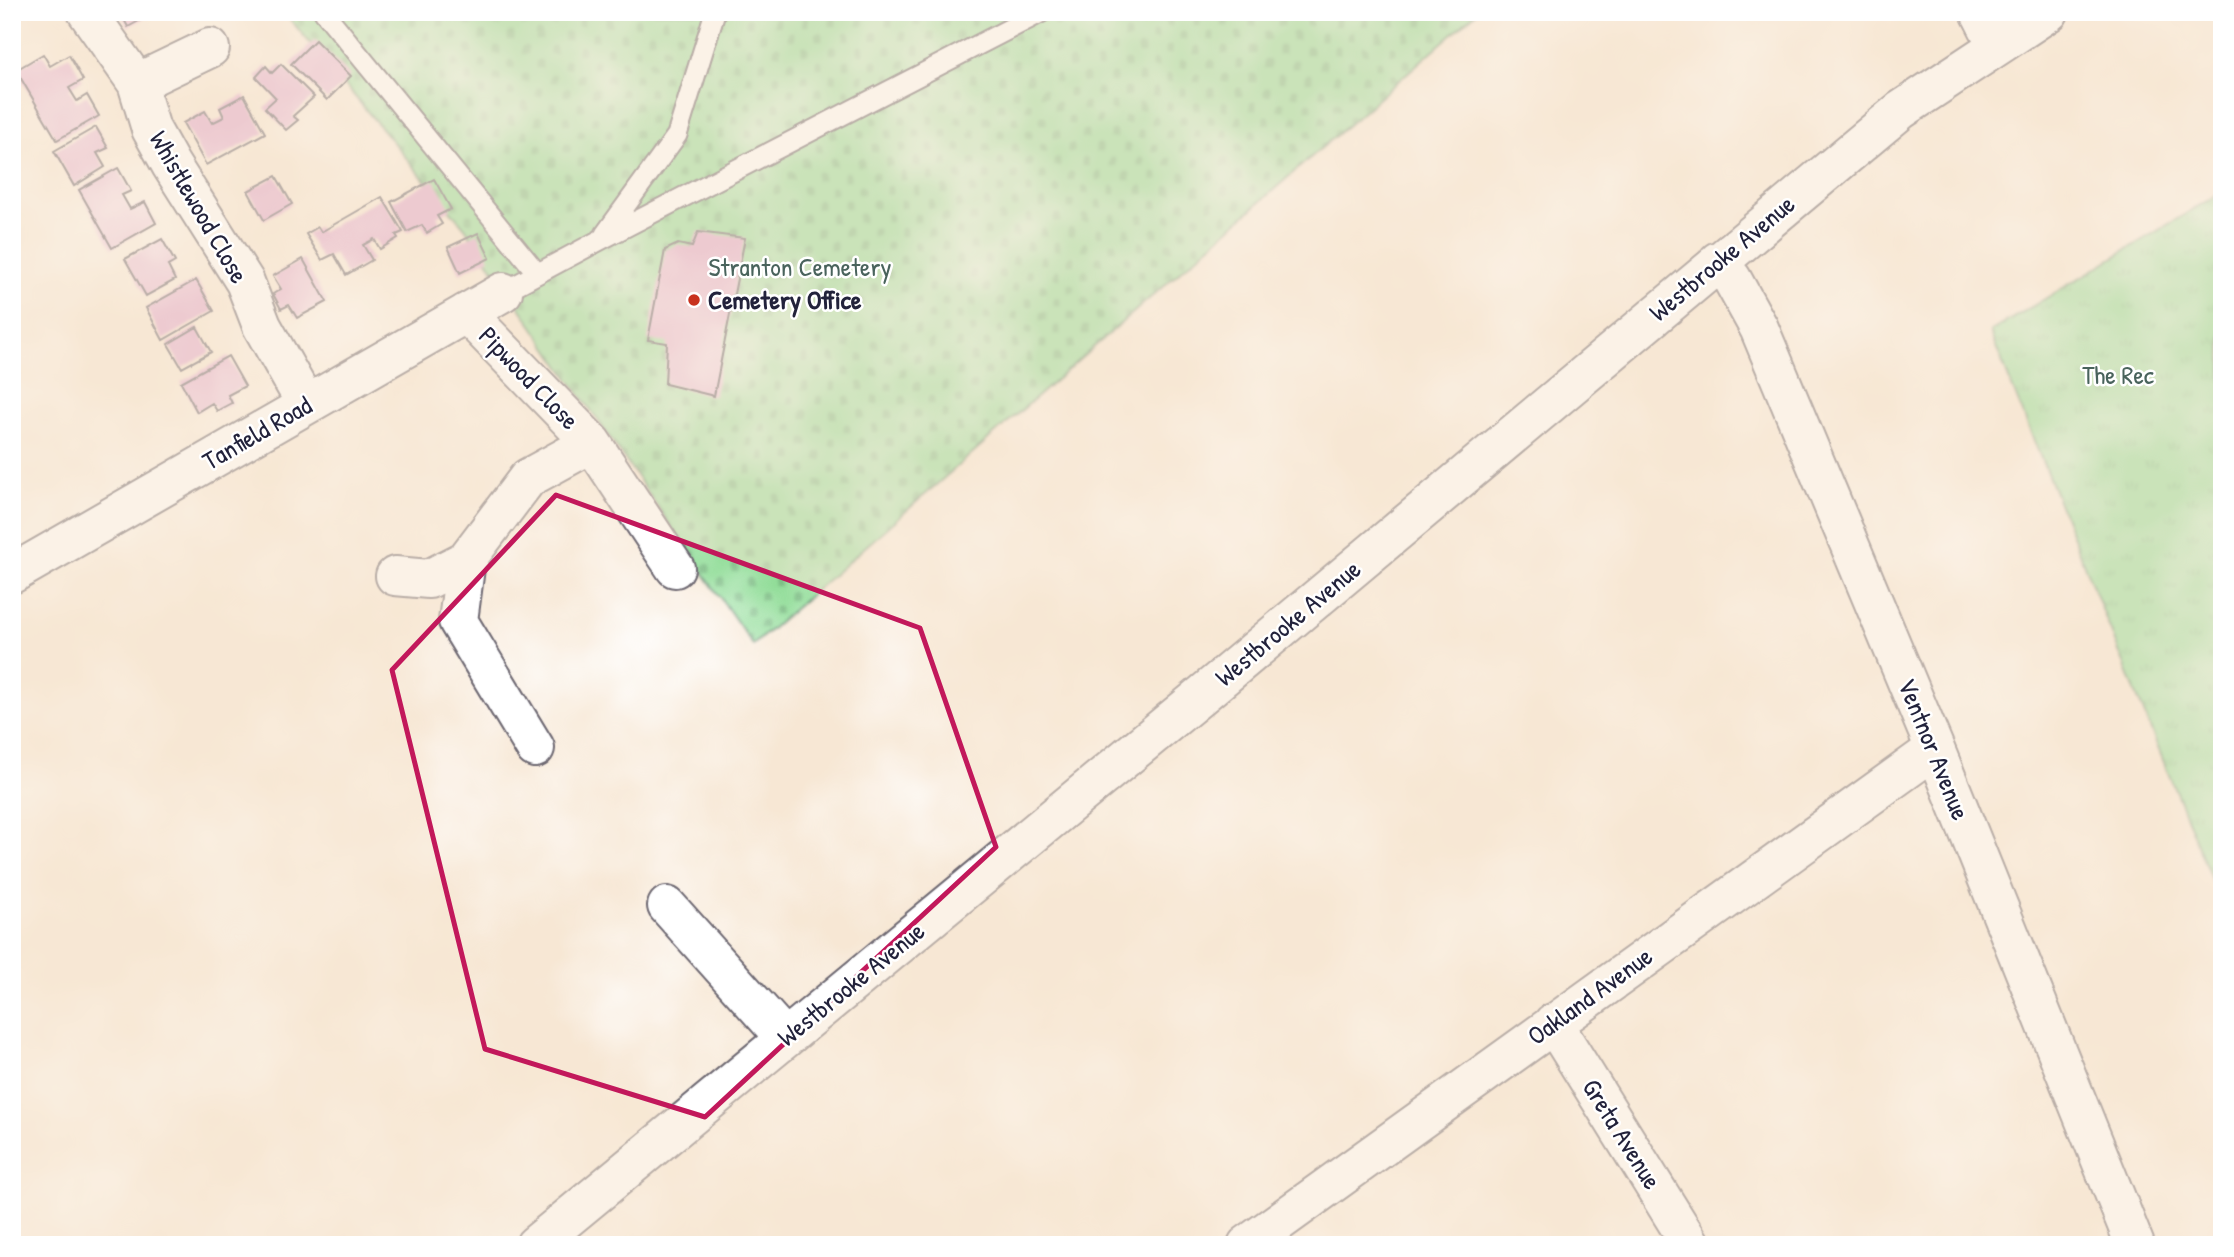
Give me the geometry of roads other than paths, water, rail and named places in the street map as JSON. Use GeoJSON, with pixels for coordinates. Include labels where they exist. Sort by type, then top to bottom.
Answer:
{"type":"FeatureCollection","features":[{"type":"Feature","properties":{"kind":"street","name":"Whistlewood Close"},"geometry":{"type":"LineString","coordinates":[[87,12],[137,83],[158,141],[245,282],[262,326],[306,404]]}},
{"type":"Feature","properties":{"kind":"street","name":"Westbrooke Avenue"},"geometry":{"type":"LineString","coordinates":[[535,1245],[1197,699],[1901,110],[1989,28],[2049,12]]}},
{"type":"Feature","properties":{"kind":"street"},"geometry":{"type":"LineString","coordinates":[[137,83],[209,48]]}},
{"type":"Feature","properties":{"kind":"street","name":"Ventnor Avenue"},"geometry":{"type":"LineString","coordinates":[[1718,261],[1732,279],[1759,328],[1935,750],[2135,1245]]}},
{"type":"Feature","properties":{"kind":"street","name":"Tanfield Road"},"geometry":{"type":"LineString","coordinates":[[12,574],[503,292]]}},
{"type":"Feature","properties":{"kind":"street","name":"Pipwood Close"},"geometry":{"type":"LineString","coordinates":[[466,313],[592,443],[675,568]]}},
{"type":"Feature","properties":{"kind":"street","name":"Pipwood Close"},"geometry":{"type":"LineString","coordinates":[[395,576],[429,579],[466,561],[528,478],[592,443]]}},
{"type":"Feature","properties":{"kind":"street","name":"Pipwood Close"},"geometry":{"type":"LineString","coordinates":[[466,561],[458,621],[535,748]]}},
{"type":"Feature","properties":{"kind":"street","name":"Oakland Avenue"},"geometry":{"type":"LineString","coordinates":[[1247,1245],[1935,750]]}},
{"type":"Feature","properties":{"kind":"street"},"geometry":{"type":"LineString","coordinates":[[667,906],[785,1038]]}},
{"type":"Feature","properties":{"kind":"street","name":"Greta Avenue"},"geometry":{"type":"LineString","coordinates":[[1553,1023],[1691,1245]]}},
{"type":"Feature","properties":{"kind":"lane"},"geometry":{"type":"LineString","coordinates":[[324,12],[537,273]]}},
{"type":"Feature","properties":{"kind":"lane"},"geometry":{"type":"LineString","coordinates":[[503,292],[1042,12]]}},
{"type":"Feature","properties":{"kind":"lane"},"geometry":{"type":"LineString","coordinates":[[602,239],[677,135],[714,13]]}},
{"type":"Feature","properties":{"kind":"place","name":"Cemetery Office"},"geometry":{"type":"Point","coordinates":[694,300]}},
{"type":"Feature","properties":{"kind":"park label","name":"Stranton Cemetery"},"geometry":{"type":"Point","coordinates":[800,267]}},
{"type":"Feature","properties":{"kind":"park label","name":"The Rec"},"geometry":{"type":"Point","coordinates":[2118,375]}}]}
